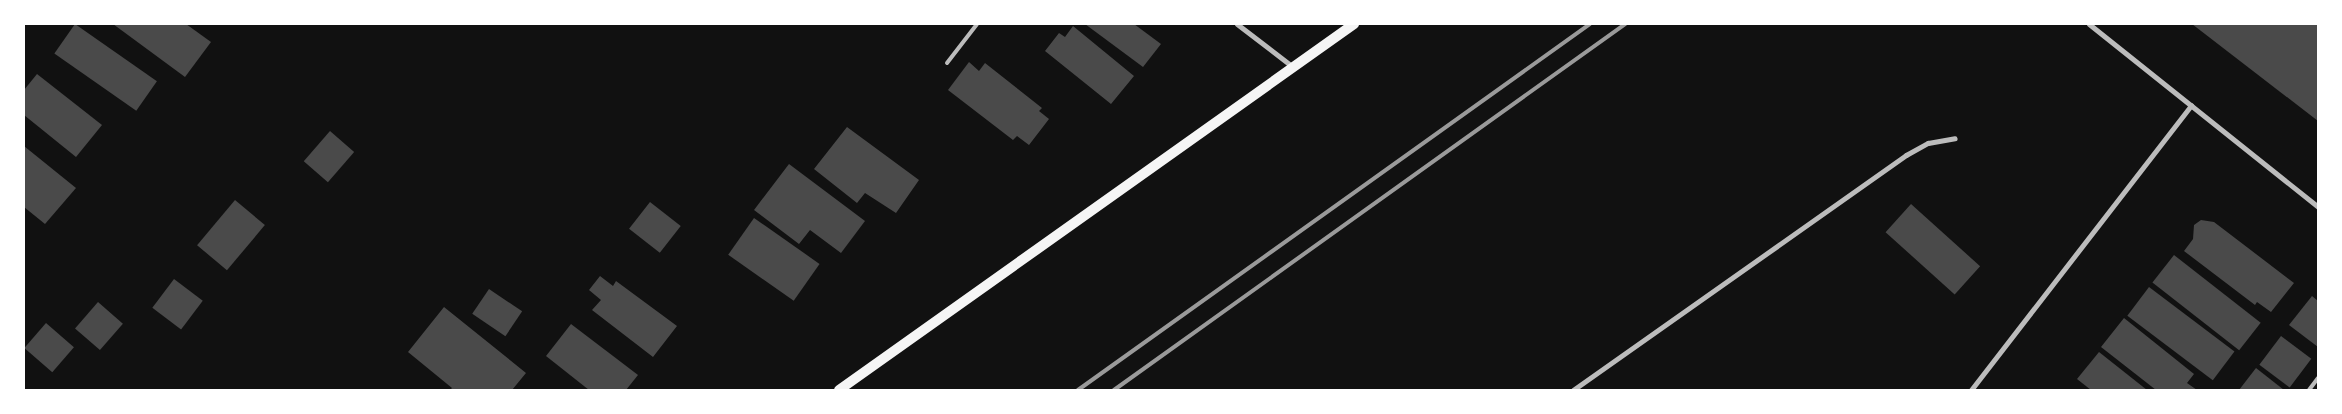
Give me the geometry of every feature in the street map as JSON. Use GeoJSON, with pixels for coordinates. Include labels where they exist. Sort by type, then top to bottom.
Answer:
{"type":"FeatureCollection","features":[{"type":"Feature","properties":{"kind":"main road"},"geometry":{"type":"LineString","coordinates":[[840,390],[1354,24]]}},
{"type":"Feature","properties":{"kind":"street"},"geometry":{"type":"LineString","coordinates":[[1237,24],[1293,67]]}},
{"type":"Feature","properties":{"kind":"street"},"geometry":{"type":"LineString","coordinates":[[2089,24],[2318,207]]}},
{"type":"Feature","properties":{"kind":"street"},"geometry":{"type":"LineString","coordinates":[[1971,390],[2191,105]]}},
{"type":"Feature","properties":{"kind":"street"},"geometry":{"type":"LineString","coordinates":[[1573,390],[1906,156],[1928,143],[1955,138]]}},
{"type":"Feature","properties":{"kind":"lane"},"geometry":{"type":"LineString","coordinates":[[947,64],[977,24]]}},
{"type":"Feature","properties":{"kind":"lane"},"geometry":{"type":"LineString","coordinates":[[2309,390],[2318,378]]}},
{"type":"Feature","properties":{"kind":"building"},"geometry":{"type":"Polygon","coordinates":[[[75,24],[157,81],[136,111],[54,53],[75,24]]]}},
{"type":"Feature","properties":{"kind":"building"},"geometry":{"type":"Polygon","coordinates":[[[113,24],[186,24],[211,42],[185,77],[113,24]]]}},
{"type":"Feature","properties":{"kind":"building"},"geometry":{"type":"Polygon","coordinates":[[[1085,24],[1134,24],[1161,44],[1143,67],[1085,24]]]}},
{"type":"Feature","properties":{"kind":"building"},"geometry":{"type":"Polygon","coordinates":[[[2192,24],[2318,24],[2318,121],[2192,24]]]}},
{"type":"Feature","properties":{"kind":"building"},"geometry":{"type":"Polygon","coordinates":[[[1073,26],[1134,76],[1111,104],[1045,51],[1059,33],[1065,37],[1073,26]]]}},
{"type":"Feature","properties":{"kind":"building"},"geometry":{"type":"Polygon","coordinates":[[[969,62],[979,71],[985,63],[1042,108],[1039,111],[1049,119],[1029,145],[1017,136],[1013,140],[948,90],[969,62]]]}},
{"type":"Feature","properties":{"kind":"building"},"geometry":{"type":"Polygon","coordinates":[[[37,74],[102,125],[76,157],[24,115],[24,90],[37,74]]]}},
{"type":"Feature","properties":{"kind":"building"},"geometry":{"type":"Polygon","coordinates":[[[847,127],[919,180],[896,213],[865,193],[857,203],[814,169],[847,127]]]}},
{"type":"Feature","properties":{"kind":"building"},"geometry":{"type":"Polygon","coordinates":[[[330,131],[354,152],[328,182],[304,161],[330,131]]]}},
{"type":"Feature","properties":{"kind":"building"},"geometry":{"type":"Polygon","coordinates":[[[24,146],[76,188],[45,224],[24,207],[24,146]]]}},
{"type":"Feature","properties":{"kind":"building"},"geometry":{"type":"Polygon","coordinates":[[[789,164],[865,221],[841,253],[810,230],[799,244],[754,210],[789,164]]]}},
{"type":"Feature","properties":{"kind":"building"},"geometry":{"type":"Polygon","coordinates":[[[235,200],[265,225],[227,270],[197,245],[235,200]]]}},
{"type":"Feature","properties":{"kind":"building"},"geometry":{"type":"Polygon","coordinates":[[[650,202],[681,226],[660,253],[629,229],[650,202]]]}},
{"type":"Feature","properties":{"kind":"building"},"geometry":{"type":"Polygon","coordinates":[[[1911,204],[1980,266],[1955,294],[1886,232],[1911,204]]]}},
{"type":"Feature","properties":{"kind":"building"},"geometry":{"type":"Polygon","coordinates":[[[754,218],[820,264],[794,301],[728,255],[754,218]]]}},
{"type":"Feature","properties":{"kind":"building"},"geometry":{"type":"Polygon","coordinates":[[[2201,220],[2214,222],[2294,283],[2271,312],[2257,302],[2255,305],[2184,251],[2193,239],[2194,225],[2201,220]]]}},
{"type":"Feature","properties":{"kind":"building"},"geometry":{"type":"Polygon","coordinates":[[[2174,255],[2261,323],[2239,350],[2152,283],[2174,255]]]}},
{"type":"Feature","properties":{"kind":"building"},"geometry":{"type":"Polygon","coordinates":[[[600,276],[613,286],[616,281],[677,326],[653,357],[592,310],[601,300],[589,290],[600,276]]]}},
{"type":"Feature","properties":{"kind":"building"},"geometry":{"type":"Polygon","coordinates":[[[174,279],[203,301],[181,329],[152,308],[174,279]]]}},
{"type":"Feature","properties":{"kind":"building"},"geometry":{"type":"Polygon","coordinates":[[[2149,287],[2234,351],[2213,380],[2127,316],[2149,287]]]}},
{"type":"Feature","properties":{"kind":"building"},"geometry":{"type":"Polygon","coordinates":[[[489,289],[522,311],[505,336],[472,314],[489,289]]]}},
{"type":"Feature","properties":{"kind":"building"},"geometry":{"type":"Polygon","coordinates":[[[2312,296],[2318,301],[2318,347],[2289,325],[2312,296]]]}},
{"type":"Feature","properties":{"kind":"building"},"geometry":{"type":"Polygon","coordinates":[[[98,302],[123,324],[100,350],[75,328],[98,302]]]}},
{"type":"Feature","properties":{"kind":"building"},"geometry":{"type":"Polygon","coordinates":[[[444,307],[526,373],[512,390],[450,390],[452,388],[408,352],[444,307]]]}},
{"type":"Feature","properties":{"kind":"building"},"geometry":{"type":"Polygon","coordinates":[[[2124,318],[2194,374],[2187,383],[2197,390],[2156,390],[2101,347],[2124,318]]]}},
{"type":"Feature","properties":{"kind":"building"},"geometry":{"type":"Polygon","coordinates":[[[46,323],[74,347],[52,372],[24,348],[46,323]]]}},
{"type":"Feature","properties":{"kind":"building"},"geometry":{"type":"Polygon","coordinates":[[[571,324],[638,375],[626,390],[589,390],[546,356],[571,324]]]}},
{"type":"Feature","properties":{"kind":"building"},"geometry":{"type":"Polygon","coordinates":[[[2281,336],[2311,359],[2290,388],[2259,365],[2281,336]]]}},
{"type":"Feature","properties":{"kind":"building"},"geometry":{"type":"Polygon","coordinates":[[[2099,352],[2147,390],[2091,390],[2077,379],[2099,352]]]}},
{"type":"Feature","properties":{"kind":"building"},"geometry":{"type":"Polygon","coordinates":[[[2256,368],[2284,390],[2239,390],[2256,368]]]}},
{"type":"Feature","properties":{"kind":"railway"},"geometry":{"type":"LineString","coordinates":[[1078,390],[1590,24]]}},
{"type":"Feature","properties":{"kind":"railway"},"geometry":{"type":"LineString","coordinates":[[1114,390],[1625,24]]}}]}
